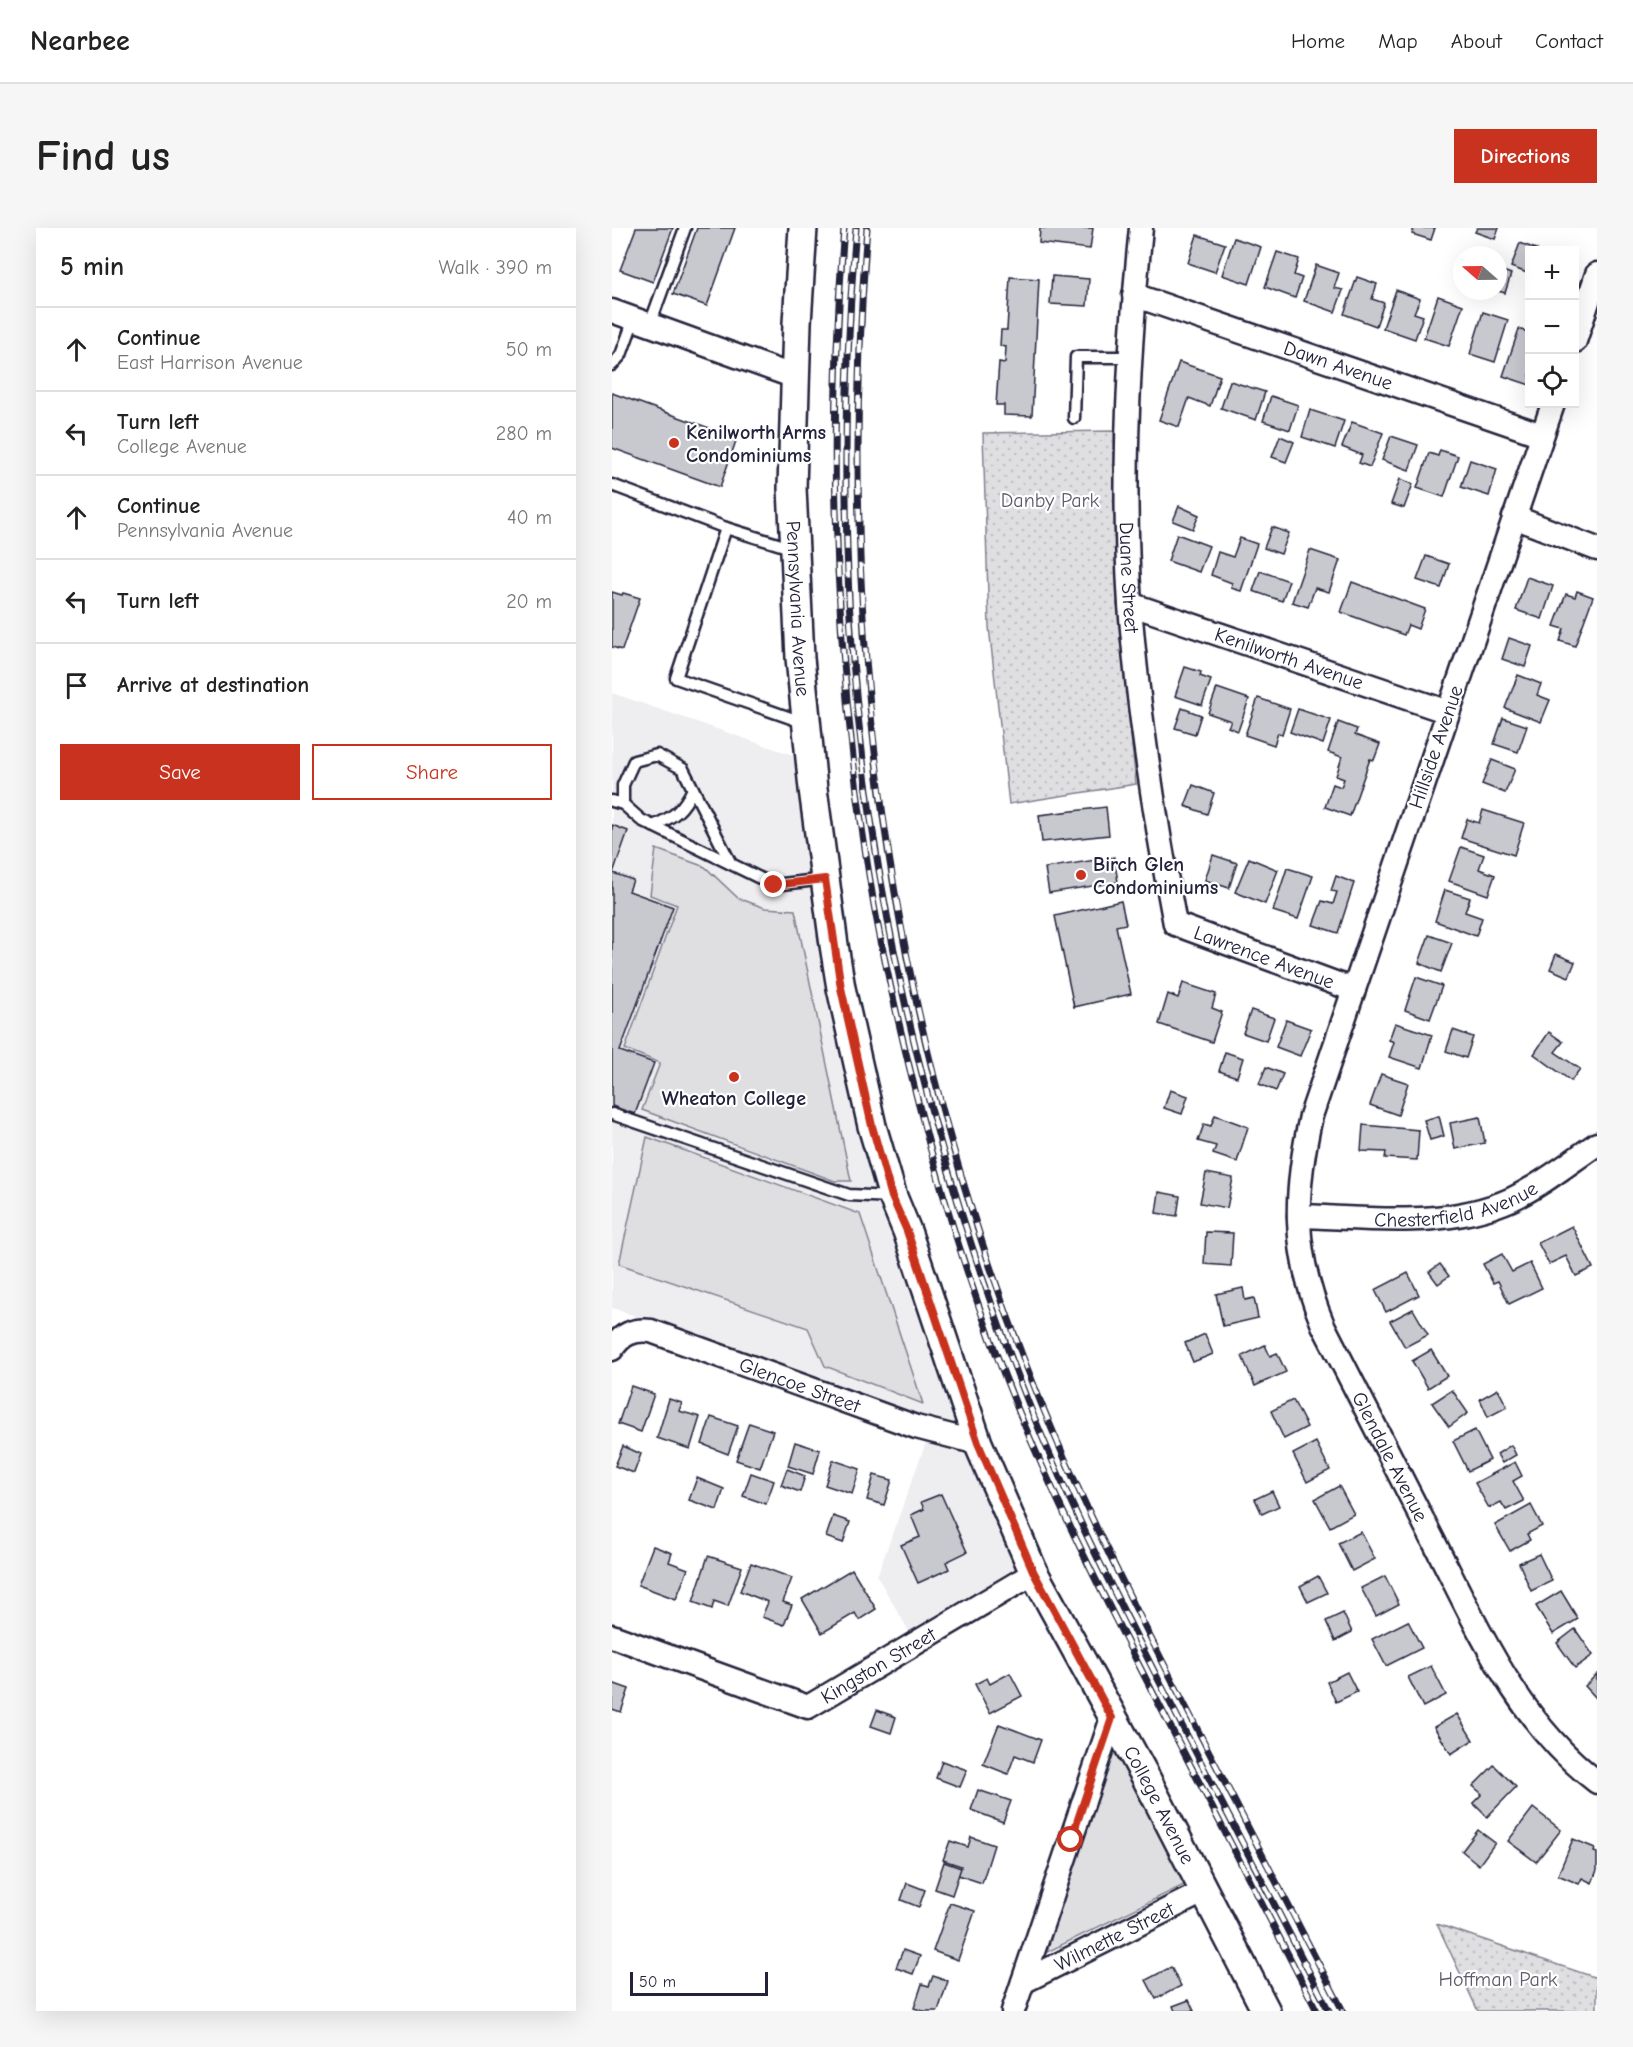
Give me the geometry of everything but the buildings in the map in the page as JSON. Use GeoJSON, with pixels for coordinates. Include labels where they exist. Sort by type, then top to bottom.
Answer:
{"type":"FeatureCollection","features":[{"type":"Feature","properties":{"kind":"street","name":"Pennsylvania Avenue"},"geometry":{"type":"LineString","coordinates":[[803,228],[795,377],[792,488],[794,549],[806,723],[841,988]]}},
{"type":"Feature","properties":{"kind":"street","name":"Duane Street"},"geometry":{"type":"LineString","coordinates":[[1141,228],[1129,357],[1127,515],[1130,604],[1147,762],[1175,924]]}},
{"type":"Feature","properties":{"kind":"street"},"geometry":{"type":"LineString","coordinates":[[1579,328],[1597,274]]}},
{"type":"Feature","properties":{"kind":"street","name":"Dawn Avenue"},"geometry":{"type":"LineString","coordinates":[[1134,295],[1542,435]]}},
{"type":"Feature","properties":{"kind":"street"},"geometry":{"type":"LineString","coordinates":[[612,311],[795,377]]}},
{"type":"Feature","properties":{"kind":"street","name":"Hillside Avenue"},"geometry":{"type":"LineString","coordinates":[[1321,1090],[1552,408]]}},
{"type":"Feature","properties":{"kind":"street"},"geometry":{"type":"LineString","coordinates":[[1514,518],[1597,549]]}},
{"type":"Feature","properties":{"kind":"street","name":"Kenilworth Avenue"},"geometry":{"type":"LineString","coordinates":[[1130,604],[1448,712]]}},
{"type":"Feature","properties":{"kind":"street","name":"Lawrence Avenue"},"geometry":{"type":"LineString","coordinates":[[1175,924],[1354,990]]}},
{"type":"Feature","properties":{"kind":"street","name":"College Avenue"},"geometry":{"type":"LineString","coordinates":[[841,988],[872,1126],[892,1197],[907,1231],[978,1443],[1034,1573],[1205,1891],[1266,2011]]}},
{"type":"Feature","properties":{"kind":"street","name":"Glendale Avenue"},"geometry":{"type":"LineString","coordinates":[[1321,1090],[1311,1116],[1300,1171],[1299,1216],[1303,1263],[1311,1295],[1323,1325],[1500,1669],[1536,1723],[1557,1748],[1597,1782]]}},
{"type":"Feature","properties":{"kind":"street","name":"Chesterfield Avenue"},"geometry":{"type":"LineString","coordinates":[[1299,1216],[1399,1220],[1457,1214],[1512,1199],[1597,1144]]}},
{"type":"Feature","properties":{"kind":"street","name":"Glencoe Street"},"geometry":{"type":"LineString","coordinates":[[618,1342],[633,1331],[651,1331],[916,1427],[978,1443]]}},
{"type":"Feature","properties":{"kind":"street","name":"Kingston Street"},"geometry":{"type":"LineString","coordinates":[[612,1636],[808,1707],[1034,1573]]}},
{"type":"Feature","properties":{"kind":"street"},"geometry":{"type":"LineString","coordinates":[[1013,2011],[1112,1718]]}},
{"type":"Feature","properties":{"kind":"street","name":"Wilmette Street"},"geometry":{"type":"LineString","coordinates":[[1023,1982],[1205,1891]]}},
{"type":"Feature","properties":{"kind":"lane"},"geometry":{"type":"LineString","coordinates":[[612,365],[621,355],[642,321],[685,228]]}},
{"type":"Feature","properties":{"kind":"lane"},"geometry":{"type":"LineString","coordinates":[[1074,418],[1076,357],[1129,357]]}},
{"type":"Feature","properties":{"kind":"lane"},"geometry":{"type":"LineString","coordinates":[[612,485],[726,528],[794,549]]}},
{"type":"Feature","properties":{"kind":"lane"},"geometry":{"type":"LineString","coordinates":[[726,528],[676,678],[806,723]]}},
{"type":"Feature","properties":{"kind":"lane"},"geometry":{"type":"LineString","coordinates":[[731,864],[683,769],[657,755],[634,761],[617,802],[641,820],[653,826],[774,885],[825,879]]}},
{"type":"Feature","properties":{"kind":"lane"},"geometry":{"type":"LineString","coordinates":[[653,826],[686,806],[693,789]]}},
{"type":"Feature","properties":{"kind":"lane"},"geometry":{"type":"LineString","coordinates":[[612,1114],[849,1195],[892,1197]]}},
{"type":"Feature","properties":{"kind":"shaded area","name":"Wheaton College"},"geometry":{"type":"Polygon","coordinates":[[[612,693],[802,758],[825,951],[962,1428],[612,1308],[612,693]]]}},
{"type":"Feature","properties":{"kind":"shaded area"},"geometry":{"type":"Polygon","coordinates":[[[929,1434],[974,1447],[1031,1572],[914,1640],[877,1576],[929,1434]]]}},
{"type":"Feature","properties":{"kind":"green space","name":"Danby Park"},"geometry":{"type":"Polygon","coordinates":[[[1114,431],[1118,609],[1136,784],[1009,804],[989,627],[983,433],[1114,431]]]}},
{"type":"Feature","properties":{"kind":"green space"},"geometry":{"type":"Polygon","coordinates":[[[656,849],[705,867],[738,898],[765,908],[795,910],[851,1181],[835,1181],[642,1110],[660,1063],[625,1049],[677,905],[650,895],[656,849]]]}},
{"type":"Feature","properties":{"kind":"green space"},"geometry":{"type":"Polygon","coordinates":[[[647,1137],[860,1214],[923,1404],[825,1366],[808,1328],[619,1264],[647,1137]]]}},
{"type":"Feature","properties":{"kind":"green space"},"geometry":{"type":"Polygon","coordinates":[[[1113,1730],[1192,1881],[1037,1957],[1113,1730]]]}},
{"type":"Feature","properties":{"kind":"green space","name":"Hoffman Park"},"geometry":{"type":"Polygon","coordinates":[[[1437,1924],[1597,1978],[1597,2011],[1478,2011],[1437,1924]]]}},
{"type":"Feature","properties":{"kind":"railway"},"geometry":{"type":"LineString","coordinates":[[844,228],[836,397],[838,567],[843,652],[861,821],[874,905],[927,1138],[975,1296],[1036,1451],[1108,1604],[1317,2011]]}},
{"type":"Feature","properties":{"kind":"railway"},"geometry":{"type":"LineString","coordinates":[[856,228],[850,308],[846,428],[847,548],[853,657],[864,766],[880,875],[901,983],[926,1090],[956,1196],[990,1300],[1028,1402],[1080,1522],[1329,2011]]}},
{"type":"Feature","properties":{"kind":"railway"},"geometry":{"type":"LineString","coordinates":[[867,228],[859,379],[859,529],[868,678],[885,826],[910,972],[945,1117],[988,1261],[1041,1403],[1076,1483],[1151,1640],[1343,2011]]}},
{"type":"Feature","properties":{"kind":"place","name":"Kenilworth Arms Condominiums"},"geometry":{"type":"Point","coordinates":[674,443]}},
{"type":"Feature","properties":{"kind":"place","name":"Birch Glen Condominiums"},"geometry":{"type":"Point","coordinates":[1081,875]}},
{"type":"Feature","properties":{"kind":"place","name":"Wheaton College"},"geometry":{"type":"Point","coordinates":[734,1077]}},
{"type":"Feature","properties":{"kind":"route"},"geometry":{"type":"LineString","coordinates":[[774,885],[825,879],[841,988],[872,1126],[892,1197],[907,1231],[978,1443],[1034,1573],[1112,1718],[1071,1840]]}}]}
